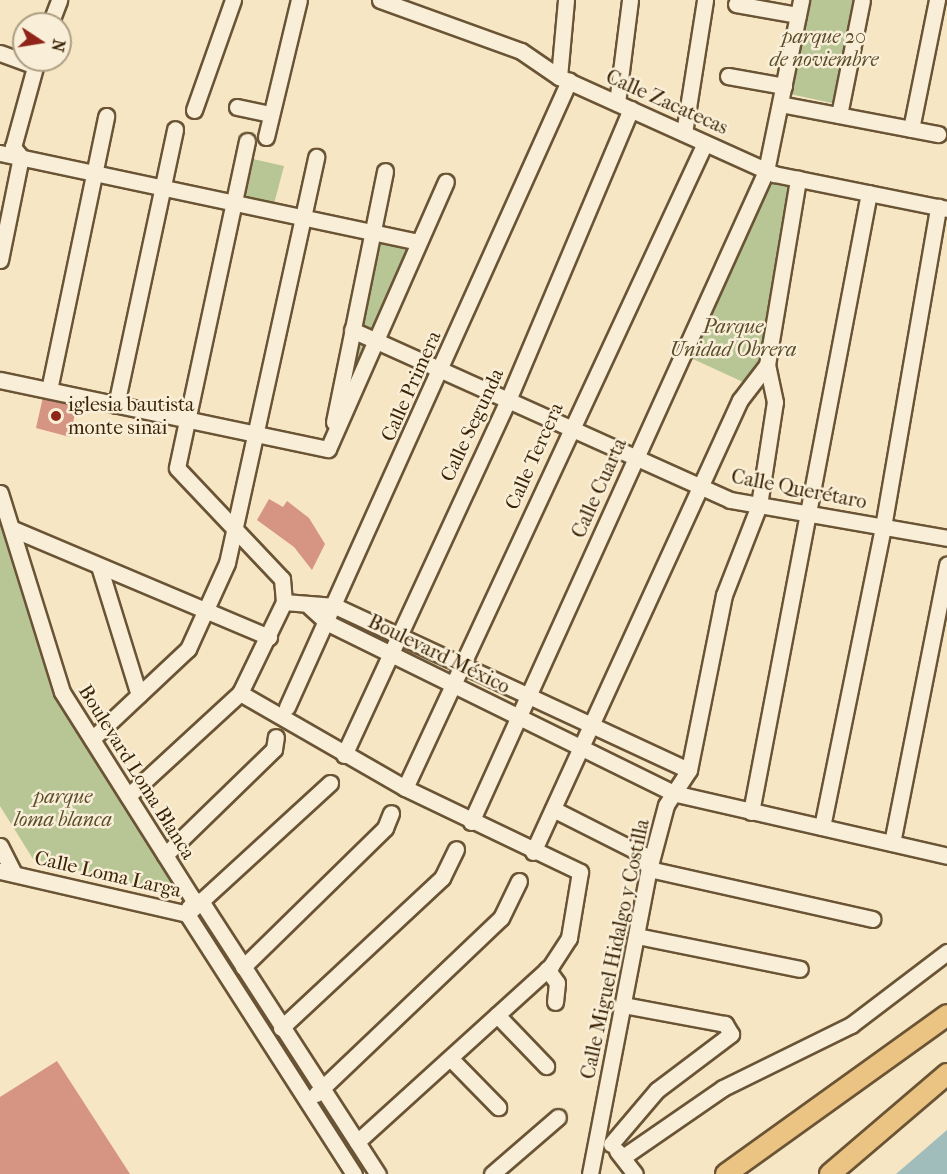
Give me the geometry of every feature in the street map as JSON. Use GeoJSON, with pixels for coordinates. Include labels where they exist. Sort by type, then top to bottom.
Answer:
{"type":"FeatureCollection","features":[{"type":"Feature","properties":{"kind":"main road"},"geometry":{"type":"LineString","coordinates":[[726,1174],[947,1016]]}},
{"type":"Feature","properties":{"kind":"main road"},"geometry":{"type":"LineString","coordinates":[[830,1174],[947,1074]]}},
{"type":"Feature","properties":{"kind":"street"},"geometry":{"type":"LineString","coordinates":[[194,110],[233,0]]}},
{"type":"Feature","properties":{"kind":"street"},"geometry":{"type":"LineString","coordinates":[[266,137],[299,0]]}},
{"type":"Feature","properties":{"kind":"street","name":"Calle Zacatecas"},"geometry":{"type":"LineString","coordinates":[[380,0],[400,3],[521,51],[564,79],[766,171],[942,208]]}},
{"type":"Feature","properties":{"kind":"street","name":"Calle Primera"},"geometry":{"type":"LineString","coordinates":[[287,707],[336,606],[442,370],[564,79],[566,0]]}},
{"type":"Feature","properties":{"kind":"street"},"geometry":{"type":"LineString","coordinates":[[617,103],[630,0]]}},
{"type":"Feature","properties":{"kind":"street"},"geometry":{"type":"LineString","coordinates":[[684,133],[705,0]]}},
{"type":"Feature","properties":{"kind":"street"},"geometry":{"type":"LineString","coordinates":[[839,115],[862,0]]}},
{"type":"Feature","properties":{"kind":"street"},"geometry":{"type":"LineString","coordinates":[[911,129],[937,0]]}},
{"type":"Feature","properties":{"kind":"street"},"geometry":{"type":"LineString","coordinates":[[736,4],[799,8]]}},
{"type":"Feature","properties":{"kind":"street","name":"Calle Cuarta"},"geometry":{"type":"LineString","coordinates":[[471,822],[766,171],[799,8]]}},
{"type":"Feature","properties":{"kind":"street"},"geometry":{"type":"LineString","coordinates":[[21,157],[13,147],[34,72]]}},
{"type":"Feature","properties":{"kind":"street"},"geometry":{"type":"LineString","coordinates":[[728,76],[784,86]]}},
{"type":"Feature","properties":{"kind":"street"},"geometry":{"type":"LineString","coordinates":[[780,105],[938,134]]}},
{"type":"Feature","properties":{"kind":"street"},"geometry":{"type":"LineString","coordinates":[[237,107],[272,114]]}},
{"type":"Feature","properties":{"kind":"street","name":"Calle Segunda"},"geometry":{"type":"LineString","coordinates":[[344,754],[508,400],[632,110]]}},
{"type":"Feature","properties":{"kind":"street"},"geometry":{"type":"LineString","coordinates":[[49,390],[106,116]]}},
{"type":"Feature","properties":{"kind":"street"},"geometry":{"type":"LineString","coordinates":[[116,405],[175,129]]}},
{"type":"Feature","properties":{"kind":"street"},"geometry":{"type":"LineString","coordinates":[[128,796],[240,693],[284,602],[282,579],[232,530],[177,468],[247,141]]}},
{"type":"Feature","properties":{"kind":"street","name":"Calle Tercera"},"geometry":{"type":"LineString","coordinates":[[405,788],[455,685],[569,428],[705,143]]}},
{"type":"Feature","properties":{"kind":"street"},"geometry":{"type":"LineString","coordinates":[[0,153],[419,242]]}},
{"type":"Feature","properties":{"kind":"street"},"geometry":{"type":"LineString","coordinates":[[0,260],[21,157]]}},
{"type":"Feature","properties":{"kind":"street"},"geometry":{"type":"LineString","coordinates":[[92,739],[188,649],[227,563],[232,530],[258,434],[316,157]]}},
{"type":"Feature","properties":{"kind":"street"},"geometry":{"type":"LineString","coordinates":[[328,448],[385,171]]}},
{"type":"Feature","properties":{"kind":"street","name":"Calle Miguel Hidalgo y Costilla"},"geometry":{"type":"LineString","coordinates":[[590,1174],[605,1140],[623,1005],[650,869],[673,793],[689,770],[724,595],[759,505],[775,402],[767,365],[798,179]]}},
{"type":"Feature","properties":{"kind":"street"},"geometry":{"type":"LineString","coordinates":[[328,448],[446,182]]}},
{"type":"Feature","properties":{"kind":"street"},"geometry":{"type":"LineString","coordinates":[[751,812],[869,193]]}},
{"type":"Feature","properties":{"kind":"street"},"geometry":{"type":"LineString","coordinates":[[822,827],[883,527],[942,208]]}},
{"type":"Feature","properties":{"kind":"street","name":"Calle Querétaro"},"geometry":{"type":"LineString","coordinates":[[352,330],[701,486],[759,505],[947,538]]}},
{"type":"Feature","properties":{"kind":"street"},"geometry":{"type":"LineString","coordinates":[[533,852],[740,399],[767,365]]}},
{"type":"Feature","properties":{"kind":"street"},"geometry":{"type":"LineString","coordinates":[[0,380],[328,448]]}},
{"type":"Feature","properties":{"kind":"street","name":"Boulevard Loma Blanca"},"geometry":{"type":"LineString","coordinates":[[0,493],[62,692],[165,855],[243,967],[378,1174]]}},
{"type":"Feature","properties":{"kind":"street"},"geometry":{"type":"LineString","coordinates":[[13,529],[269,637]]}},
{"type":"Feature","properties":{"kind":"street"},"geometry":{"type":"LineString","coordinates":[[892,843],[947,564]]}},
{"type":"Feature","properties":{"kind":"street"},"geometry":{"type":"LineString","coordinates":[[99,566],[140,695]]}},
{"type":"Feature","properties":{"kind":"street"},"geometry":{"type":"LineString","coordinates":[[284,602],[310,607]]}},
{"type":"Feature","properties":{"kind":"street","name":"Boulevard México"},"geometry":{"type":"LineString","coordinates":[[310,607],[336,606],[689,770]]}},
{"type":"Feature","properties":{"kind":"street","name":"Boulevard México"},"geometry":{"type":"LineString","coordinates":[[310,607],[328,623],[455,685],[581,751],[673,793],[947,856]]}},
{"type":"Feature","properties":{"kind":"street"},"geometry":{"type":"LineString","coordinates":[[240,693],[405,788],[533,852],[580,872],[569,938],[547,969],[357,1142]]}},
{"type":"Feature","properties":{"kind":"street"},"geometry":{"type":"LineString","coordinates":[[165,855],[274,749],[276,737]]}},
{"type":"Feature","properties":{"kind":"street","name":"Calle Loma Larga"},"geometry":{"type":"LineString","coordinates":[[7,873],[188,914],[198,901],[330,783]]}},
{"type":"Feature","properties":{"kind":"street"},"geometry":{"type":"LineString","coordinates":[[553,809],[642,854],[650,869],[872,919]]}},
{"type":"Feature","properties":{"kind":"street"},"geometry":{"type":"LineString","coordinates":[[243,967],[385,828],[392,813]]}},
{"type":"Feature","properties":{"kind":"street"},"geometry":{"type":"LineString","coordinates":[[0,846],[7,873]]}},
{"type":"Feature","properties":{"kind":"street"},"geometry":{"type":"LineString","coordinates":[[281,1028],[442,878],[456,849]]}},
{"type":"Feature","properties":{"kind":"street"},"geometry":{"type":"LineString","coordinates":[[306,1101],[323,1090],[501,918],[519,880]]}},
{"type":"Feature","properties":{"kind":"street"},"geometry":{"type":"LineString","coordinates":[[188,914],[354,1174]]}},
{"type":"Feature","properties":{"kind":"street"},"geometry":{"type":"LineString","coordinates":[[637,936],[800,969]]}},
{"type":"Feature","properties":{"kind":"street"},"geometry":{"type":"LineString","coordinates":[[623,1005],[730,1028],[731,1034],[657,1090],[605,1140],[628,1164],[723,1088],[851,1025],[947,952]]}},
{"type":"Feature","properties":{"kind":"street"},"geometry":{"type":"LineString","coordinates":[[547,969],[557,983],[555,1002]]}},
{"type":"Feature","properties":{"kind":"street"},"geometry":{"type":"LineString","coordinates":[[497,1015],[546,1066]]}},
{"type":"Feature","properties":{"kind":"street"},"geometry":{"type":"LineString","coordinates":[[450,1058],[498,1107]]}},
{"type":"Feature","properties":{"kind":"street"},"geometry":{"type":"LineString","coordinates":[[492,1174],[558,1117]]}},
{"type":"Feature","properties":{"kind":"green space","name":"parque 20 de noviembre"},"geometry":{"type":"Polygon","coordinates":[[[809,0],[857,0],[836,104],[790,94],[809,0]]]}},
{"type":"Feature","properties":{"kind":"green space"},"geometry":{"type":"Polygon","coordinates":[[[249,158],[284,166],[274,204],[241,197],[249,158]]]}},
{"type":"Feature","properties":{"kind":"green space","name":"Parque Unidad Obrera"},"geometry":{"type":"Polygon","coordinates":[[[768,179],[794,186],[762,364],[743,382],[693,359],[768,179]]]}},
{"type":"Feature","properties":{"kind":"green space"},"geometry":{"type":"Polygon","coordinates":[[[381,239],[413,246],[347,400],[381,239]]]}},
{"type":"Feature","properties":{"kind":"green space","name":"parque loma blanca"},"geometry":{"type":"Polygon","coordinates":[[[0,509],[56,696],[184,897],[33,859],[0,806],[0,509]]]}},
{"type":"Feature","properties":{"kind":"water"},"geometry":{"type":"Polygon","coordinates":[[[947,1130],[947,1174],[896,1174],[947,1130]]]}},
{"type":"Feature","properties":{"kind":"building","name":"iglesia bautista monte sinai"},"geometry":{"type":"Polygon","coordinates":[[[43,397],[77,404],[70,437],[36,428],[43,397]]]}},
{"type":"Feature","properties":{"kind":"building"},"geometry":{"type":"Polygon","coordinates":[[[269,499],[283,507],[287,501],[309,518],[325,544],[312,570],[294,547],[257,520],[269,499]]]}},
{"type":"Feature","properties":{"kind":"building"},"geometry":{"type":"Polygon","coordinates":[[[57,1061],[130,1174],[0,1174],[0,1097],[57,1061]]]}},
{"type":"Feature","properties":{"kind":"place","name":"iglesia bautista monte sinai"},"geometry":{"type":"Point","coordinates":[56,416]}}]}
